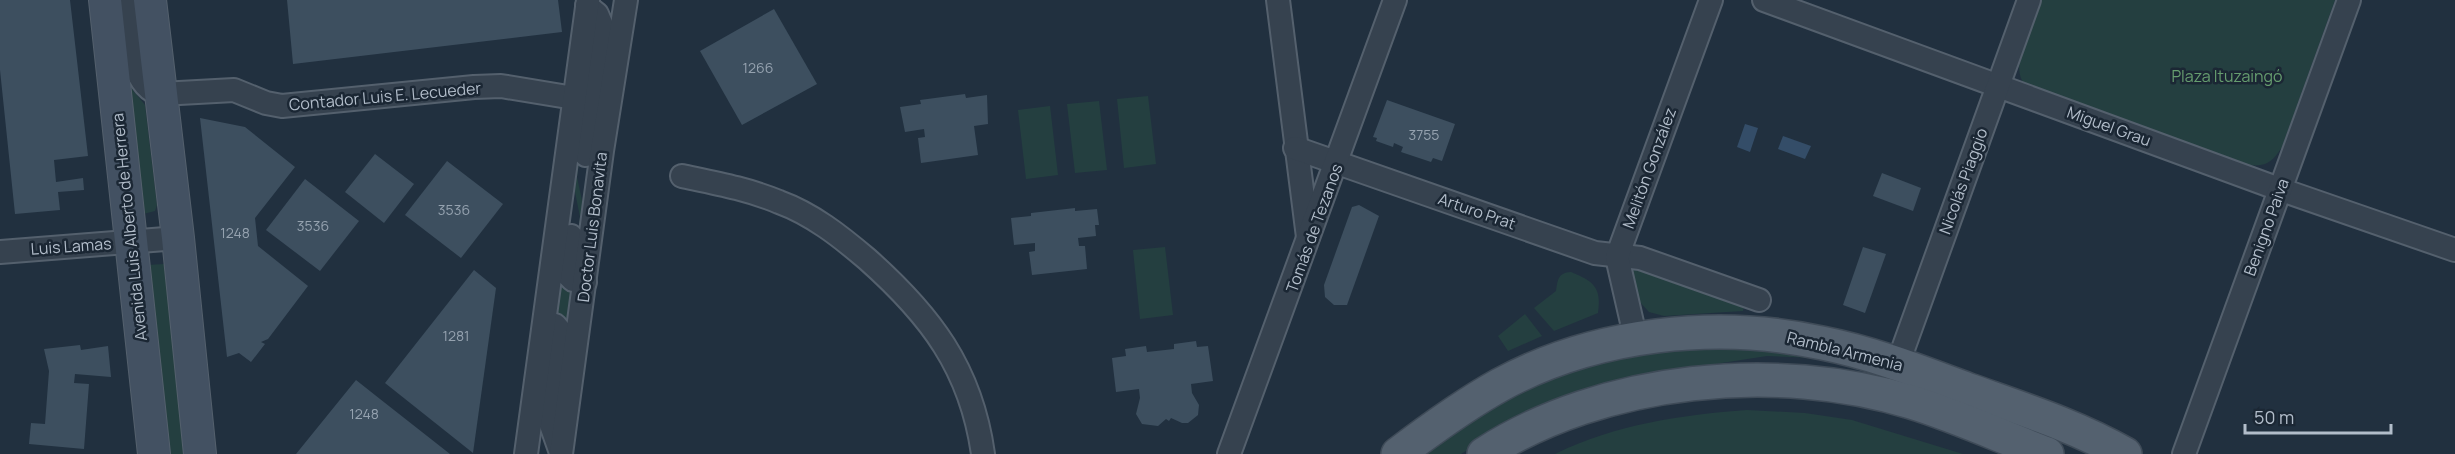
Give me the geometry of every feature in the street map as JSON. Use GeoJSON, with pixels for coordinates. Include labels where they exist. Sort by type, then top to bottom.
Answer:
{"type":"FeatureCollection","features":[{"type":"Feature","properties":{"kind":"main road","name":"Avenida Luis Alberto de Herrera"},"geometry":{"type":"LineString","coordinates":[[105,0],[129,242],[154,454]]}},
{"type":"Feature","properties":{"kind":"main road"},"geometry":{"type":"LineString","coordinates":[[150,0],[200,454]]}},
{"type":"Feature","properties":{"kind":"main road","name":"Rambla Armenia"},"geometry":{"type":"LineString","coordinates":[[1398,454],[1448,417],[1501,384],[1540,366],[1636,340],[1706,332],[1779,335],[1823,343],[1898,363],[2069,427],[2125,454]]}},
{"type":"Feature","properties":{"kind":"main road"},"geometry":{"type":"LineString","coordinates":[[1678,386],[1767,364],[1818,365],[1871,376],[1883,375],[1898,363]]}},
{"type":"Feature","properties":{"kind":"main road","name":"Rambla Armenia"},"geometry":{"type":"LineString","coordinates":[[1484,454],[1526,431],[1572,411],[1615,398],[1678,386],[1740,380],[1779,381],[1874,393],[1912,402],[2047,454]]}},
{"type":"Feature","properties":{"kind":"street"},"geometry":{"type":"LineString","coordinates":[[125,0],[133,57],[140,80],[150,92],[161,94]]}},
{"type":"Feature","properties":{"kind":"street","name":"Doctor Luis Bonavita"},"geometry":{"type":"LineString","coordinates":[[561,453],[626,0]]}},
{"type":"Feature","properties":{"kind":"street"},"geometry":{"type":"LineString","coordinates":[[1278,0],[1295,148],[1309,242]]}},
{"type":"Feature","properties":{"kind":"street","name":"Tomás de Tezanos"},"geometry":{"type":"LineString","coordinates":[[1229,454],[1309,242],[1395,0]]}},
{"type":"Feature","properties":{"kind":"street","name":"Melitón González"},"geometry":{"type":"LineString","coordinates":[[1617,257],[1711,0]]}},
{"type":"Feature","properties":{"kind":"street","name":"Miguel Grau"},"geometry":{"type":"LineString","coordinates":[[1764,0],[2279,189],[2455,250]]}},
{"type":"Feature","properties":{"kind":"street","name":"Nicolás Piaggio"},"geometry":{"type":"LineString","coordinates":[[1898,363],[2029,0]]}},
{"type":"Feature","properties":{"kind":"street","name":"Benigno Paiva"},"geometry":{"type":"LineString","coordinates":[[2184,454],[2349,0]]}},
{"type":"Feature","properties":{"kind":"street"},"geometry":{"type":"LineString","coordinates":[[587,3],[597,14],[603,28],[585,166],[589,181],[597,192]]}},
{"type":"Feature","properties":{"kind":"street","name":"Doctor Luis Bonavita"},"geometry":{"type":"LineString","coordinates":[[526,454],[587,3]]}},
{"type":"Feature","properties":{"kind":"street","name":"Contador Luis E. Lecueder"},"geometry":{"type":"LineString","coordinates":[[161,94],[234,90],[266,103],[282,106],[501,86],[574,98]]}},
{"type":"Feature","properties":{"kind":"street","name":"Arturo Prat"},"geometry":{"type":"LineString","coordinates":[[1295,148],[1595,253],[1617,257]]}},
{"type":"Feature","properties":{"kind":"street"},"geometry":{"type":"LineString","coordinates":[[682,176],[781,202],[814,219],[839,235],[902,290],[935,330],[955,362],[972,402],[983,454]]}},
{"type":"Feature","properties":{"kind":"street"},"geometry":{"type":"LineString","coordinates":[[562,190],[574,210],[567,274],[573,280],[585,282]]}},
{"type":"Feature","properties":{"kind":"street","name":"Luis Lamas"},"geometry":{"type":"LineString","coordinates":[[0,252],[178,238]]}},
{"type":"Feature","properties":{"kind":"street"},"geometry":{"type":"LineString","coordinates":[[1636,340],[1617,257],[1640,258],[1759,300]]}},
{"type":"Feature","properties":{"kind":"street"},"geometry":{"type":"LineString","coordinates":[[544,323],[555,325],[561,332],[549,419],[561,453]]}},
{"type":"Feature","properties":{"kind":"green space","name":"Plaza Ituzaingó"},"geometry":{"type":"Polygon","coordinates":[[[2041,0],[2335,0],[2282,147],[2269,162],[2250,165],[2026,86],[2019,68],[2020,56],[2041,0]]]}},
{"type":"Feature","properties":{"kind":"green space"},"geometry":{"type":"Polygon","coordinates":[[[597,36],[577,177],[584,210],[573,268],[580,217],[573,182],[597,36]]]}},
{"type":"Feature","properties":{"kind":"green space"},"geometry":{"type":"Polygon","coordinates":[[[127,58],[131,88],[145,105],[157,205],[155,211],[143,214],[127,58]]]}},
{"type":"Feature","properties":{"kind":"green space"},"geometry":{"type":"Polygon","coordinates":[[[1148,96],[1156,164],[1124,168],[1117,99],[1148,96]]]}},
{"type":"Feature","properties":{"kind":"green space"},"geometry":{"type":"Polygon","coordinates":[[[1099,101],[1107,170],[1075,173],[1067,104],[1099,101]]]}},
{"type":"Feature","properties":{"kind":"green space"},"geometry":{"type":"Polygon","coordinates":[[[1050,106],[1058,175],[1026,179],[1018,110],[1050,106]]]}},
{"type":"Feature","properties":{"kind":"green space"},"geometry":{"type":"Polygon","coordinates":[[[1165,247],[1173,315],[1140,319],[1133,250],[1165,247]]]}},
{"type":"Feature","properties":{"kind":"green space"},"geometry":{"type":"Polygon","coordinates":[[[164,264],[187,454],[164,454],[147,265],[164,264]]]}},
{"type":"Feature","properties":{"kind":"green space"},"geometry":{"type":"Polygon","coordinates":[[[1632,267],[1745,301],[1743,311],[1664,316],[1649,312],[1638,300],[1632,267]]]}},
{"type":"Feature","properties":{"kind":"green space"},"geometry":{"type":"Polygon","coordinates":[[[1571,272],[1594,286],[1599,297],[1598,313],[1554,331],[1534,308],[1556,291],[1561,275],[1571,272]]]}},
{"type":"Feature","properties":{"kind":"green space"},"geometry":{"type":"Polygon","coordinates":[[[561,275],[572,293],[567,335],[556,315],[561,275]]]}},
{"type":"Feature","properties":{"kind":"green space"},"geometry":{"type":"Polygon","coordinates":[[[1525,314],[1542,336],[1508,351],[1498,336],[1525,314]]]}},
{"type":"Feature","properties":{"kind":"green space"},"geometry":{"type":"Polygon","coordinates":[[[1719,343],[1814,358],[1767,356],[1683,369],[1515,420],[1461,454],[1425,454],[1470,419],[1540,383],[1604,357],[1719,343]]]}},
{"type":"Feature","properties":{"kind":"green space"},"geometry":{"type":"Polygon","coordinates":[[[1747,410],[1805,413],[1852,420],[1963,454],[1555,454],[1625,428],[1673,418],[1747,410]]]}},
{"type":"Feature","properties":{"kind":"water"},"geometry":{"type":"Polygon","coordinates":[[[1745,124],[1758,128],[1750,152],[1737,147],[1745,124]]]}},
{"type":"Feature","properties":{"kind":"water"},"geometry":{"type":"Polygon","coordinates":[[[1783,136],[1811,146],[1805,159],[1778,149],[1783,136]]]}},
{"type":"Feature","properties":{"kind":"building"},"geometry":{"type":"Polygon","coordinates":[[[0,0],[70,0],[88,156],[54,160],[56,182],[83,178],[84,190],[58,192],[60,210],[15,214],[0,70],[0,0]]]}},
{"type":"Feature","properties":{"kind":"building"},"geometry":{"type":"Polygon","coordinates":[[[287,0],[558,0],[562,32],[293,64],[287,0]]]}},
{"type":"Feature","properties":{"kind":"building"},"geometry":{"type":"Polygon","coordinates":[[[774,9],[817,84],[742,125],[700,51],[774,9]]]}},
{"type":"Feature","properties":{"kind":"building"},"geometry":{"type":"Polygon","coordinates":[[[965,94],[966,98],[987,95],[988,124],[974,126],[978,155],[921,163],[918,138],[925,137],[924,129],[905,132],[900,107],[921,104],[920,100],[965,94]]]}},
{"type":"Feature","properties":{"kind":"building"},"geometry":{"type":"Polygon","coordinates":[[[1387,100],[1455,124],[1442,161],[1433,158],[1431,162],[1401,152],[1403,147],[1394,143],[1393,147],[1376,141],[1377,138],[1373,137],[1387,100]]]}},
{"type":"Feature","properties":{"kind":"building"},"geometry":{"type":"Polygon","coordinates":[[[200,118],[245,127],[295,167],[255,218],[258,246],[308,286],[268,339],[261,342],[265,344],[251,362],[239,353],[227,357],[200,118]]]}},
{"type":"Feature","properties":{"kind":"building"},"geometry":{"type":"Polygon","coordinates":[[[375,154],[414,184],[384,223],[345,192],[375,154]]]}},
{"type":"Feature","properties":{"kind":"building"},"geometry":{"type":"Polygon","coordinates":[[[447,161],[503,204],[461,258],[405,215],[447,161]]]}},
{"type":"Feature","properties":{"kind":"building"},"geometry":{"type":"Polygon","coordinates":[[[1882,173],[1921,188],[1913,211],[1873,196],[1882,173]]]}},
{"type":"Feature","properties":{"kind":"building"},"geometry":{"type":"Polygon","coordinates":[[[305,179],[359,221],[320,271],[266,230],[305,179]]]}},
{"type":"Feature","properties":{"kind":"building"},"geometry":{"type":"Polygon","coordinates":[[[1359,205],[1379,216],[1347,305],[1334,305],[1325,297],[1324,285],[1352,207],[1359,205]]]}},
{"type":"Feature","properties":{"kind":"building"},"geometry":{"type":"Polygon","coordinates":[[[1075,208],[1075,211],[1097,209],[1099,225],[1095,225],[1096,236],[1078,238],[1079,246],[1085,246],[1087,269],[1032,275],[1029,252],[1035,251],[1035,243],[1014,245],[1011,218],[1031,216],[1031,213],[1075,208]]]}},
{"type":"Feature","properties":{"kind":"building"},"geometry":{"type":"Polygon","coordinates":[[[1863,247],[1886,254],[1865,313],[1843,305],[1863,247]]]}},
{"type":"Feature","properties":{"kind":"building"},"geometry":{"type":"Polygon","coordinates":[[[474,270],[496,288],[473,453],[385,383],[474,270]]]}},
{"type":"Feature","properties":{"kind":"building"},"geometry":{"type":"Polygon","coordinates":[[[1196,341],[1197,347],[1208,346],[1213,381],[1191,384],[1192,393],[1199,405],[1198,415],[1188,423],[1171,418],[1158,426],[1142,424],[1136,414],[1140,398],[1139,389],[1116,392],[1112,358],[1126,356],[1125,349],[1146,346],[1147,352],[1174,349],[1174,344],[1196,341]]]}},
{"type":"Feature","properties":{"kind":"building"},"geometry":{"type":"Polygon","coordinates":[[[80,345],[81,350],[108,346],[111,377],[75,374],[74,383],[89,384],[84,449],[29,444],[31,423],[45,424],[49,371],[44,349],[80,345]]]}},
{"type":"Feature","properties":{"kind":"building"},"geometry":{"type":"Polygon","coordinates":[[[356,380],[380,399],[450,454],[296,454],[356,380]]]}}]}
